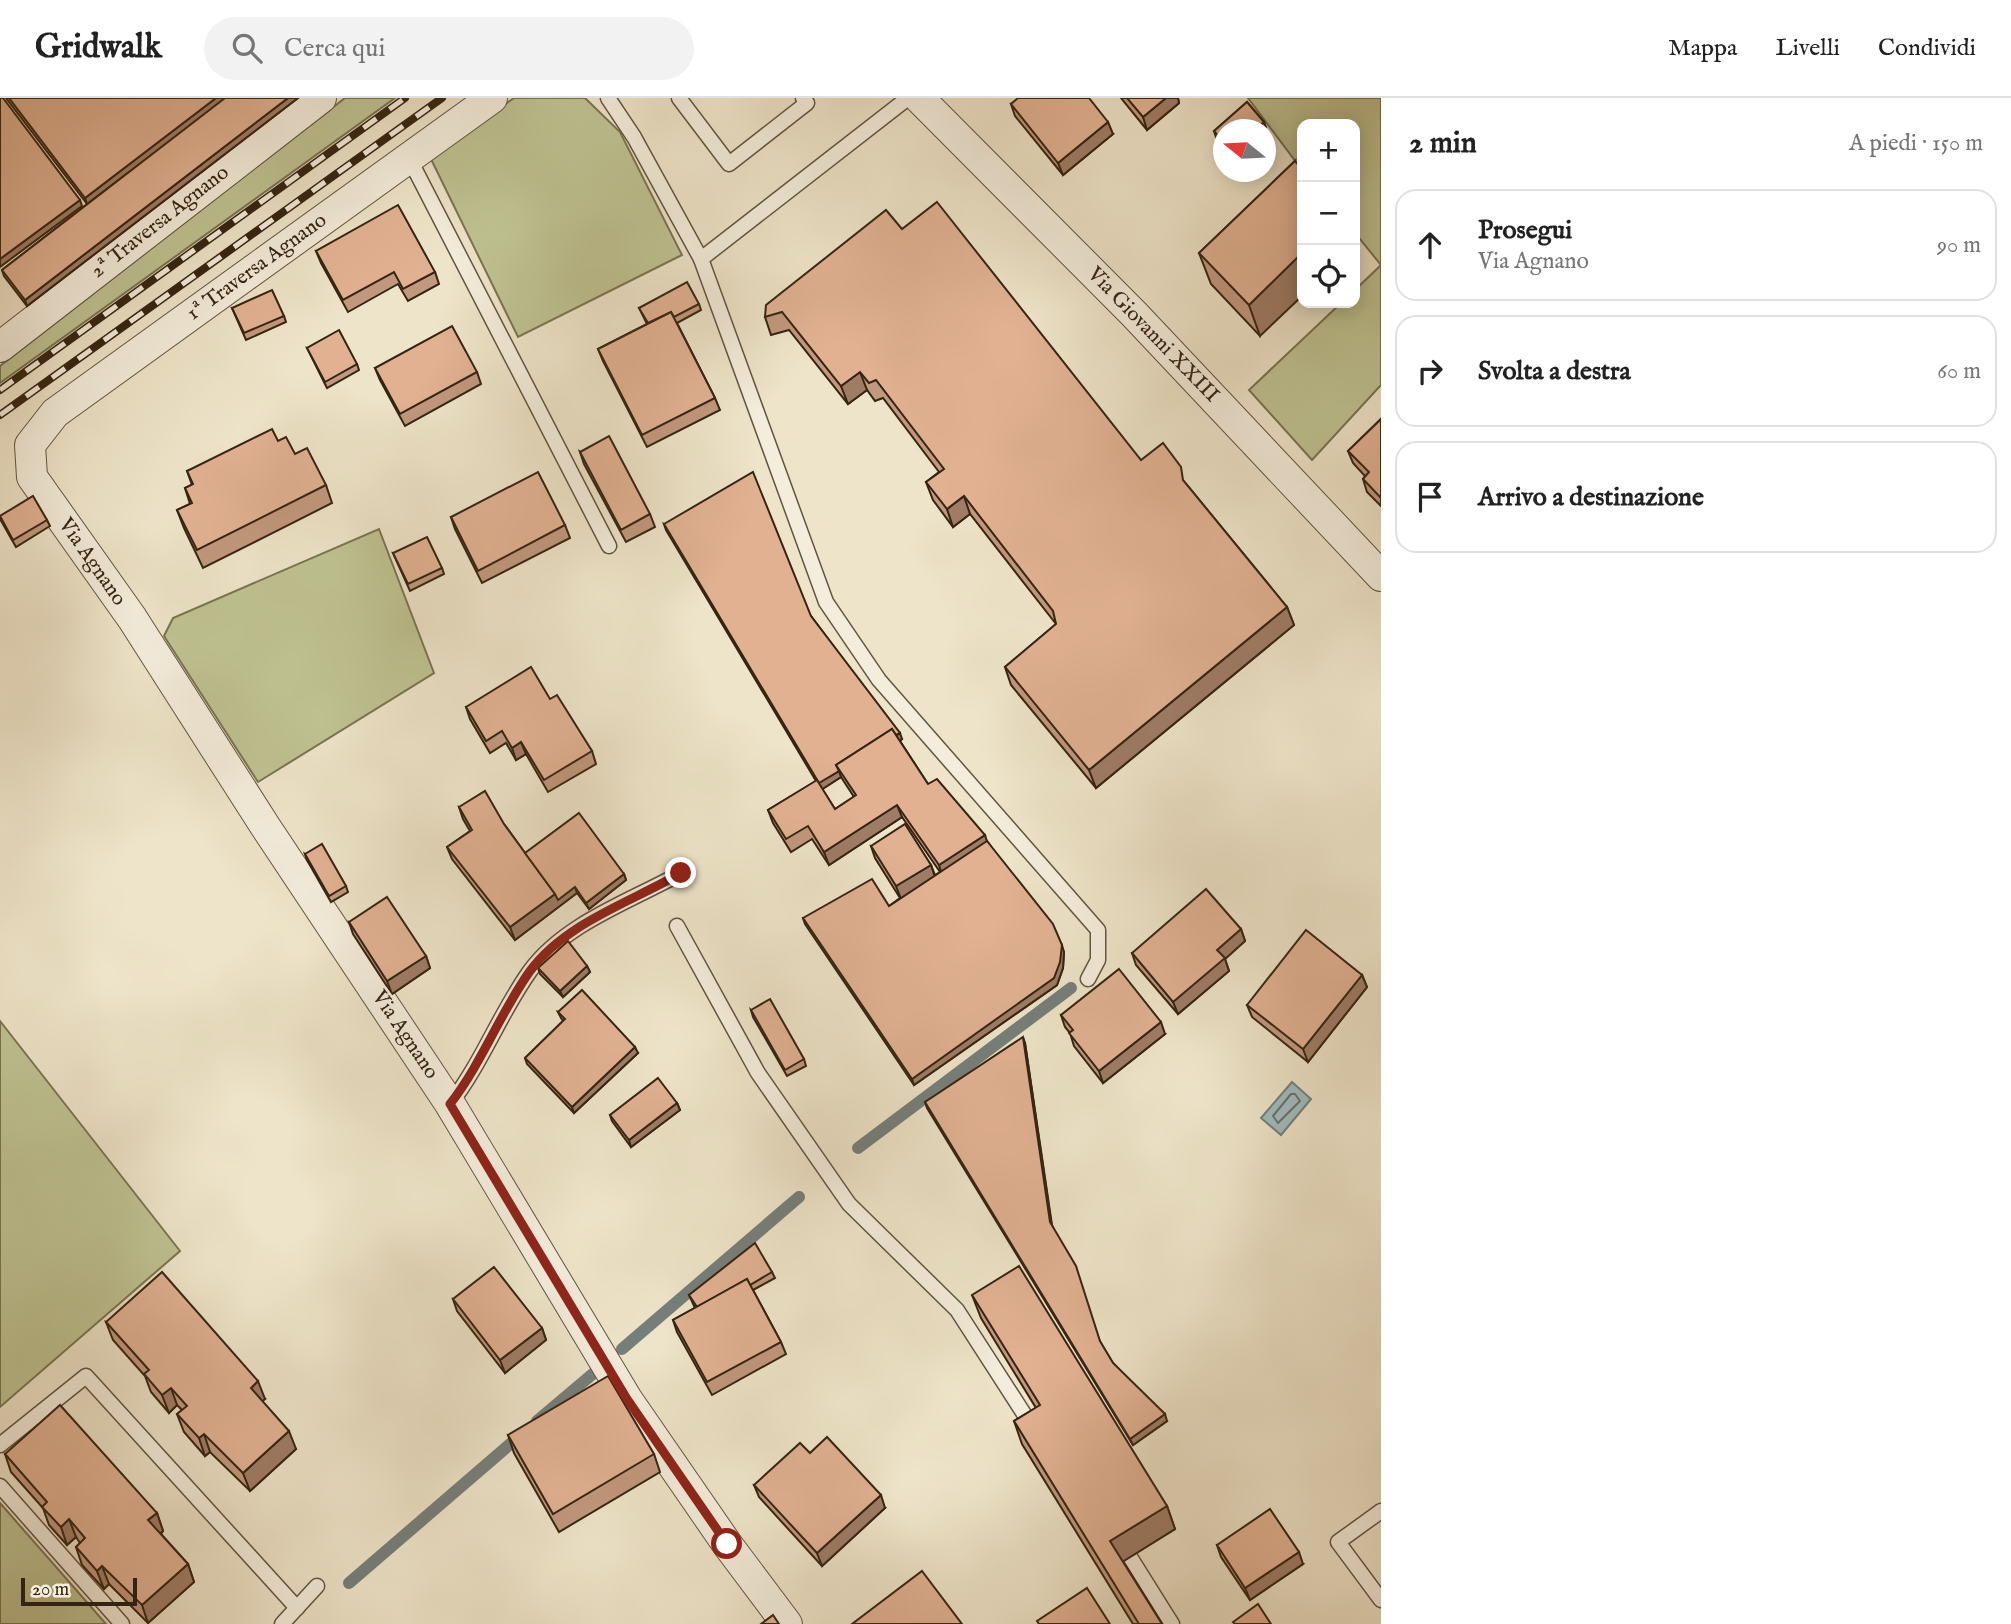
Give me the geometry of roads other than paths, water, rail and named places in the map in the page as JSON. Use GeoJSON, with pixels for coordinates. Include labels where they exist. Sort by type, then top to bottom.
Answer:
{"type":"FeatureCollection","features":[{"type":"Feature","properties":{"kind":"street","name":"2ª Traversa Agnano"},"geometry":{"type":"LineString","coordinates":[[0,347],[321,98]]}},
{"type":"Feature","properties":{"kind":"street","name":"1ª Traversa Agnano"},"geometry":{"type":"LineString","coordinates":[[30,445],[55,413],[492,98]]}},
{"type":"Feature","properties":{"kind":"street","name":"Via Giovanni XXIII"},"geometry":{"type":"LineString","coordinates":[[919,98],[1134,314],[1381,576]]}},
{"type":"Feature","properties":{"kind":"street","name":"Via Agnano"},"geometry":{"type":"LineString","coordinates":[[30,445],[32,477],[132,618],[265,826],[450,1104],[627,1399],[727,1544],[787,1624]]}},
{"type":"Feature","properties":{"kind":"lane"},"geometry":{"type":"LineString","coordinates":[[608,98],[634,137],[701,259],[826,602],[879,680],[1098,929],[1098,960],[1088,979]]}},
{"type":"Feature","properties":{"kind":"lane"},"geometry":{"type":"LineString","coordinates":[[679,98],[729,164],[807,103],[803,98]]}},
{"type":"Feature","properties":{"kind":"lane"},"geometry":{"type":"LineString","coordinates":[[701,259],[908,98]]}},
{"type":"Feature","properties":{"kind":"lane"},"geometry":{"type":"LineString","coordinates":[[409,158],[609,546]]}},
{"type":"Feature","properties":{"kind":"lane"},"geometry":{"type":"LineString","coordinates":[[450,1104],[466,1085],[531,971],[555,945],[592,921],[681,873]]}},
{"type":"Feature","properties":{"kind":"lane"},"geometry":{"type":"LineString","coordinates":[[677,926],[758,1073],[849,1204],[957,1310],[1038,1435]]}},
{"type":"Feature","properties":{"kind":"lane"},"geometry":{"type":"LineString","coordinates":[[0,1445],[86,1376],[297,1608]]}},
{"type":"Feature","properties":{"kind":"lane"},"geometry":{"type":"LineString","coordinates":[[0,1486],[122,1624]]}},
{"type":"Feature","properties":{"kind":"lane"},"geometry":{"type":"LineString","coordinates":[[1381,1511],[1338,1542],[1381,1600]]}},
{"type":"Feature","properties":{"kind":"lane"},"geometry":{"type":"LineString","coordinates":[[1130,1557],[1172,1624]]}},
{"type":"Feature","properties":{"kind":"lane"},"geometry":{"type":"LineString","coordinates":[[282,1624],[317,1586]]}},
{"type":"Feature","properties":{"kind":"water"},"geometry":{"type":"Polygon","coordinates":[[[1292,1082],[1311,1099],[1281,1135],[1261,1118],[1292,1082]]]}},
{"type":"Feature","properties":{"kind":"waterway"},"geometry":{"type":"LineString","coordinates":[[858,1148],[1071,988]]}},
{"type":"Feature","properties":{"kind":"waterway"},"geometry":{"type":"LineString","coordinates":[[622,1349],[799,1197]]}},
{"type":"Feature","properties":{"kind":"waterway"},"geometry":{"type":"LineString","coordinates":[[537,1421],[595,1372]]}},
{"type":"Feature","properties":{"kind":"waterway"},"geometry":{"type":"LineString","coordinates":[[349,1583],[523,1433]]}},
{"type":"Feature","properties":{"kind":"railway"},"geometry":{"type":"LineString","coordinates":[[0,390],[405,98]]}},
{"type":"Feature","properties":{"kind":"railway"},"geometry":{"type":"LineString","coordinates":[[0,415],[442,98]]}}]}
